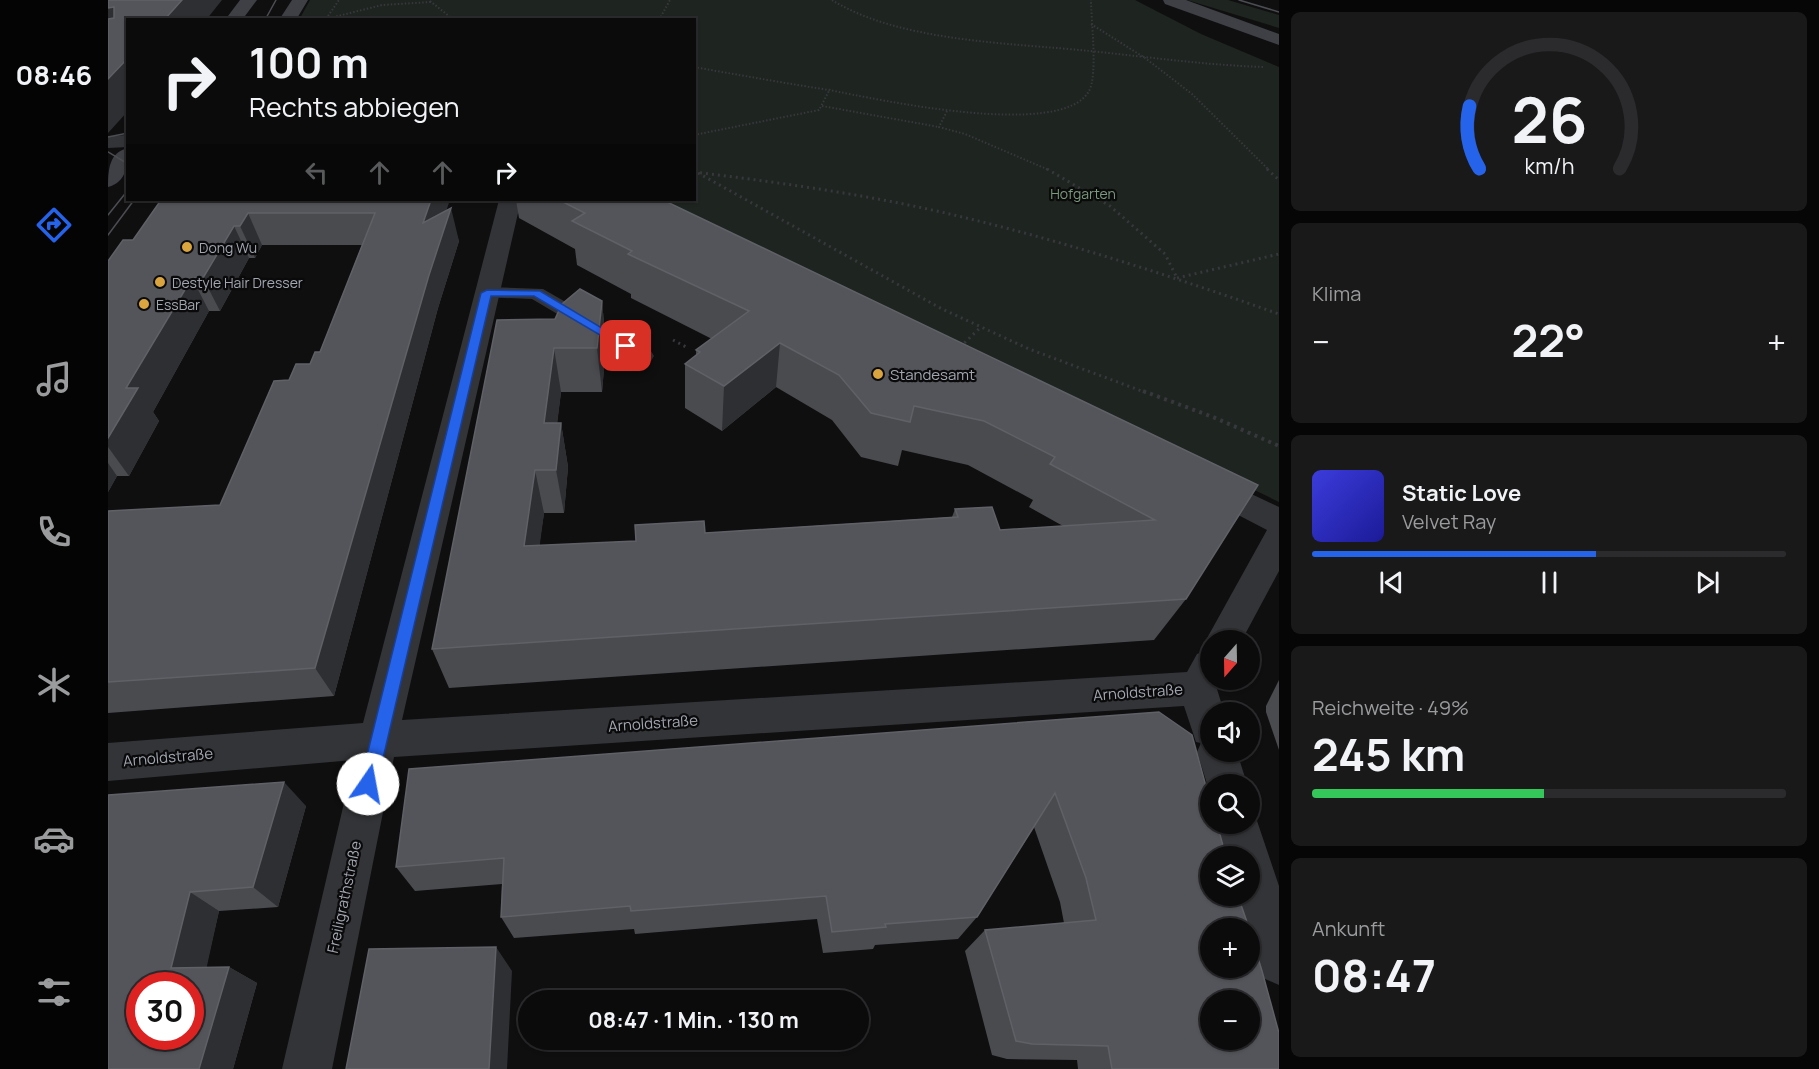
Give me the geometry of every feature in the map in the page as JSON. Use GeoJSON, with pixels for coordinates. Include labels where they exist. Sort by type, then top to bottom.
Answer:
{"type":"FeatureCollection","features":[{"type":"Feature","properties":{"kind":"main road"},"geometry":{"type":"LineString","coordinates":[[235,18],[249,0]]}},
{"type":"Feature","properties":{"kind":"main road"},"geometry":{"type":"LineString","coordinates":[[288,18],[300,0]]}},
{"type":"Feature","properties":{"kind":"main road"},"geometry":{"type":"LineString","coordinates":[[1171,0],[1279,40]]}},
{"type":"Feature","properties":{"kind":"main road"},"geometry":{"type":"LineString","coordinates":[[1176,0],[1279,32]]}},
{"type":"Feature","properties":{"kind":"main road"},"geometry":{"type":"LineString","coordinates":[[116,173],[126,157]]}},
{"type":"Feature","properties":{"kind":"street"},"geometry":{"type":"LineString","coordinates":[[108,142],[126,141]]}},
{"type":"Feature","properties":{"kind":"street","name":"Freiligrathstraße"},"geometry":{"type":"LineString","coordinates":[[307,1069],[378,740],[510,201]]}},
{"type":"Feature","properties":{"kind":"street"},"geometry":{"type":"LineString","coordinates":[[1179,471],[1279,521]]}},
{"type":"Feature","properties":{"kind":"street"},"geometry":{"type":"LineString","coordinates":[[1229,630],[1279,539]]}},
{"type":"Feature","properties":{"kind":"street","name":"Arnoldstraße"},"geometry":{"type":"LineString","coordinates":[[108,762],[1200,677]]}},
{"type":"Feature","properties":{"kind":"street"},"geometry":{"type":"LineString","coordinates":[[1260,896],[1279,962]]}},
{"type":"Feature","properties":{"kind":"lane"},"geometry":{"type":"LineString","coordinates":[[487,293],[536,293],[644,356]]}},
{"type":"Feature","properties":{"kind":"path"},"geometry":{"type":"LineString","coordinates":[[327,18],[339,0]]}},
{"type":"Feature","properties":{"kind":"path"},"geometry":{"type":"LineString","coordinates":[[660,18],[670,0]]}},
{"type":"Feature","properties":{"kind":"path"},"geometry":{"type":"LineString","coordinates":[[832,0],[852,12],[938,34],[1209,65],[1270,67]]}},
{"type":"Feature","properties":{"kind":"path"},"geometry":{"type":"LineString","coordinates":[[696,67],[947,111],[1022,114],[1063,109],[1080,101],[1090,91],[1093,75],[1091,0]]}},
{"type":"Feature","properties":{"kind":"path"},"geometry":{"type":"LineString","coordinates":[[330,18],[382,5],[430,1],[451,18]]}},
{"type":"Feature","properties":{"kind":"path"},"geometry":{"type":"LineString","coordinates":[[1091,24],[1145,58],[1192,94],[1279,180]]}},
{"type":"Feature","properties":{"kind":"path"},"geometry":{"type":"LineString","coordinates":[[696,135],[819,110],[830,89]]}},
{"type":"Feature","properties":{"kind":"path"},"geometry":{"type":"LineString","coordinates":[[822,106],[939,127],[965,134],[1041,165],[1110,206],[1165,254],[1177,278]]}},
{"type":"Feature","properties":{"kind":"path"},"geometry":{"type":"LineString","coordinates":[[939,127],[947,111]]}},
{"type":"Feature","properties":{"kind":"path"},"geometry":{"type":"LineString","coordinates":[[696,172],[748,177],[825,189],[958,216],[1177,278],[1279,314]]}},
{"type":"Feature","properties":{"kind":"path"},"geometry":{"type":"LineString","coordinates":[[696,172],[942,309],[1029,349],[1213,417],[1279,446]]}},
{"type":"Feature","properties":{"kind":"path"},"geometry":{"type":"LineString","coordinates":[[1177,278],[1279,254]]}},
{"type":"Feature","properties":{"kind":"path"},"geometry":{"type":"LineString","coordinates":[[956,351],[981,327]]}},
{"type":"Feature","properties":{"kind":"green space","name":"Hofgarten"},"geometry":{"type":"Polygon","coordinates":[[[310,0],[1135,0],[1201,34],[1279,67],[1279,502],[658,201],[696,201],[696,18],[300,18],[310,0]]]}},
{"type":"Feature","properties":{"kind":"green space"},"geometry":{"type":"Polygon","coordinates":[[[1187,0],[1228,0],[1279,15],[1279,28],[1187,0]]]}},
{"type":"Feature","properties":{"kind":"building"},"geometry":{"type":"Polygon","coordinates":[[[108,0],[182,0],[166,18],[126,18],[126,60],[108,79],[108,19],[114,18],[114,7],[108,8],[108,0]]]}},
{"type":"Feature","properties":{"kind":"building"},"geometry":{"type":"Polygon","coordinates":[[[160,201],[431,201],[423,223],[451,208],[429,275],[315,668],[108,682],[108,511],[220,505],[274,381],[289,380],[296,364],[310,364],[315,352],[320,352],[375,213],[248,213],[240,226],[234,226],[203,278],[192,278],[126,388],[138,388],[108,438],[108,261],[123,240],[133,240],[160,201]]]}},
{"type":"Feature","properties":{"kind":"building"},"geometry":{"type":"Polygon","coordinates":[[[561,201],[665,201],[1258,485],[1186,599],[432,649],[497,320],[555,319],[562,304],[580,289],[602,301],[597,348],[554,348],[544,423],[561,423],[556,470],[535,470],[524,546],[636,541],[635,525],[704,521],[705,533],[958,517],[955,509],[992,507],[1000,530],[1155,520],[1050,464],[1055,457],[984,421],[914,406],[910,422],[871,413],[839,375],[780,343],[724,386],[685,364],[700,352],[696,350],[749,311],[628,254],[632,251],[572,221],[585,213],[561,201]]]}},
{"type":"Feature","properties":{"kind":"building"},"geometry":{"type":"Polygon","coordinates":[[[1159,712],[1192,735],[1203,774],[1200,774],[1200,834],[1220,834],[1223,846],[1200,846],[1200,906],[1241,906],[1246,918],[1200,918],[1200,978],[1260,978],[1260,964],[1279,1033],[1279,1069],[1112,1069],[1108,1046],[1032,1044],[1016,1041],[985,930],[1096,920],[1086,878],[1055,793],[977,917],[885,924],[886,927],[832,932],[826,896],[631,911],[630,906],[501,917],[504,858],[396,867],[409,769],[1159,712]]]}},
{"type":"Feature","properties":{"kind":"building"},"geometry":{"type":"Polygon","coordinates":[[[284,782],[253,887],[190,892],[171,968],[229,967],[199,1069],[108,1069],[108,795],[284,782]]]}},
{"type":"Feature","properties":{"kind":"building"},"geometry":{"type":"Polygon","coordinates":[[[496,947],[489,1069],[346,1069],[369,949],[496,947]]]}},
{"type":"Feature","properties":{"kind":"tram line"},"geometry":{"type":"LineString","coordinates":[[266,18],[276,0]]}},
{"type":"Feature","properties":{"kind":"tram line"},"geometry":{"type":"LineString","coordinates":[[1239,0],[1279,12]]}},
{"type":"Feature","properties":{"kind":"tram line"},"geometry":{"type":"LineString","coordinates":[[108,137],[126,133]]}},
{"type":"Feature","properties":{"kind":"tram line"},"geometry":{"type":"LineString","coordinates":[[108,152],[126,163]]}},
{"type":"Feature","properties":{"kind":"tram line"},"geometry":{"type":"LineString","coordinates":[[108,215],[126,192]]}},
{"type":"Feature","properties":{"kind":"tram line"},"geometry":{"type":"LineString","coordinates":[[108,235],[133,201]]}},
{"type":"Feature","properties":{"kind":"place","name":"Dong Wu"},"geometry":{"type":"Point","coordinates":[187,247]}},
{"type":"Feature","properties":{"kind":"place","name":"Destyle Hair Dresser"},"geometry":{"type":"Point","coordinates":[160,282]}},
{"type":"Feature","properties":{"kind":"place","name":"EssBar"},"geometry":{"type":"Point","coordinates":[144,304]}},
{"type":"Feature","properties":{"kind":"place","name":"Standesamt"},"geometry":{"type":"Point","coordinates":[878,374]}},
{"type":"Feature","properties":{"kind":"route"},"geometry":{"type":"LineString","coordinates":[[368,784],[487,293],[536,293],[626,346]]}}]}
